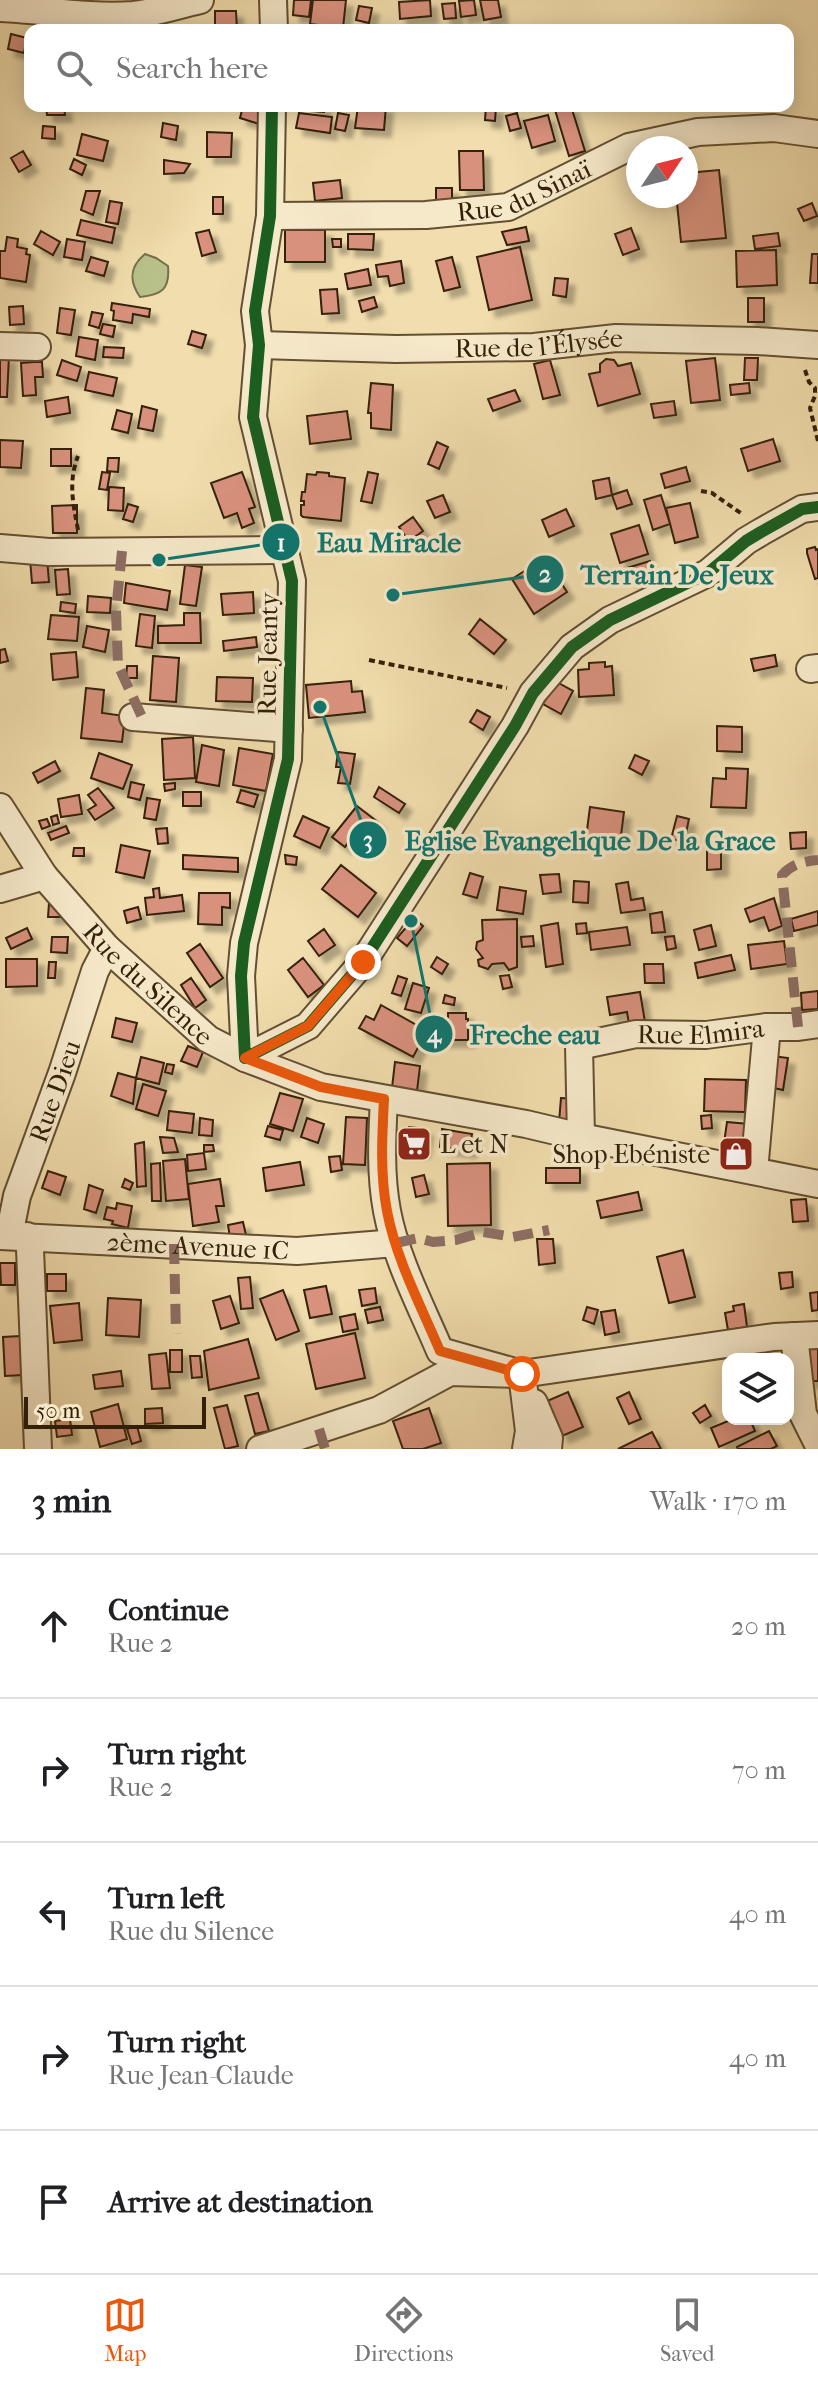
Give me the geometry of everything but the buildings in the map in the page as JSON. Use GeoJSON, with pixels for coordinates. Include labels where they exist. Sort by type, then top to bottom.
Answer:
{"type":"FeatureCollection","features":[{"type":"Feature","properties":{"kind":"street"},"geometry":{"type":"LineString","coordinates":[[0,8],[85,16],[135,15],[200,0]]}},
{"type":"Feature","properties":{"kind":"street"},"geometry":{"type":"LineString","coordinates":[[273,0],[274,24]]}},
{"type":"Feature","properties":{"kind":"street","name":"Rue Jeanty"},"geometry":{"type":"LineString","coordinates":[[245,1058],[241,976],[244,943],[288,759],[289,729],[292,581],[253,417],[259,345],[255,311],[270,216],[272,112]]}},
{"type":"Feature","properties":{"kind":"street","name":"Rue du Sinaï"},"geometry":{"type":"LineString","coordinates":[[270,216],[426,215],[508,207],[629,147],[698,132],[774,128],[818,134]]}},
{"type":"Feature","properties":{"kind":"street","name":"Rue de l'Élysée"},"geometry":{"type":"LineString","coordinates":[[259,345],[396,349],[534,347],[616,338],[809,345]]}},
{"type":"Feature","properties":{"kind":"street"},"geometry":{"type":"LineString","coordinates":[[0,346],[37,347]]}},
{"type":"Feature","properties":{"kind":"street"},"geometry":{"type":"LineString","coordinates":[[245,1058],[308,1026],[363,962],[515,726],[533,693],[572,647],[610,620],[708,573],[761,532],[802,509],[818,507]]}},
{"type":"Feature","properties":{"kind":"street"},"geometry":{"type":"LineString","coordinates":[[0,548],[82,552],[283,550]]}},
{"type":"Feature","properties":{"kind":"street"},"geometry":{"type":"LineString","coordinates":[[133,717],[289,729]]}},
{"type":"Feature","properties":{"kind":"street","name":"Rue du Silence"},"geometry":{"type":"LineString","coordinates":[[0,807],[44,876],[107,948],[208,1039],[245,1058],[321,1087],[526,1124],[818,1184]]}},
{"type":"Feature","properties":{"kind":"street"},"geometry":{"type":"LineString","coordinates":[[0,889],[44,876]]}},
{"type":"Feature","properties":{"kind":"street","name":"Rue Dieu"},"geometry":{"type":"LineString","coordinates":[[38,1449],[30,1263],[12,1236],[17,1196],[95,971],[107,948]]}},
{"type":"Feature","properties":{"kind":"street","name":"Rue Elmira"},"geometry":{"type":"LineString","coordinates":[[581,1137],[579,1046],[636,1034],[706,1035],[818,1024]]}},
{"type":"Feature","properties":{"kind":"street"},"geometry":{"type":"LineString","coordinates":[[754,1171],[767,1027]]}},
{"type":"Feature","properties":{"kind":"street"},"geometry":{"type":"LineString","coordinates":[[384,1099],[381,1149],[387,1210],[396,1243],[440,1351],[522,1374]]}},
{"type":"Feature","properties":{"kind":"street","name":"2ème Avenue 1C"},"geometry":{"type":"LineString","coordinates":[[12,1236],[297,1251],[396,1243]]}},
{"type":"Feature","properties":{"kind":"street"},"geometry":{"type":"LineString","coordinates":[[260,1449],[379,1410],[450,1372],[522,1374],[774,1337],[806,1336],[803,1414],[818,1444]]}},
{"type":"Feature","properties":{"kind":"street"},"geometry":{"type":"LineString","coordinates":[[522,1374],[529,1431],[526,1449]]}},
{"type":"Feature","properties":{"kind":"street"},"geometry":{"type":"LineString","coordinates":[[522,1374],[549,1438],[548,1449]]}},
{"type":"Feature","properties":{"kind":"path"},"geometry":{"type":"LineString","coordinates":[[809,345],[802,361],[809,382],[815,388],[810,408],[818,441]]}},
{"type":"Feature","properties":{"kind":"path"},"geometry":{"type":"LineString","coordinates":[[78,456],[71,493],[82,552]]}},
{"type":"Feature","properties":{"kind":"path"},"geometry":{"type":"LineString","coordinates":[[701,491],[712,493],[737,509],[761,532]]}},
{"type":"Feature","properties":{"kind":"path"},"geometry":{"type":"LineString","coordinates":[[369,660],[533,693]]}},
{"type":"Feature","properties":{"kind":"green space"},"geometry":{"type":"Polygon","coordinates":[[[145,254],[168,266],[168,280],[159,292],[140,297],[132,274],[145,254]]]}},
{"type":"Feature","properties":{"kind":"marked path"},"geometry":{"type":"LineString","coordinates":[[122,551],[116,611],[118,665],[142,717]]}},
{"type":"Feature","properties":{"kind":"marked path"},"geometry":{"type":"LineString","coordinates":[[798,1027],[782,875],[798,864],[818,860]]}},
{"type":"Feature","properties":{"kind":"marked path"},"geometry":{"type":"LineString","coordinates":[[396,1243],[418,1238],[433,1242],[456,1240],[483,1232],[513,1237],[549,1230]]}},
{"type":"Feature","properties":{"kind":"marked path"},"geometry":{"type":"LineString","coordinates":[[174,1244],[176,1334]]}},
{"type":"Feature","properties":{"kind":"marked path"},"geometry":{"type":"LineString","coordinates":[[319,1429],[325,1449]]}},
{"type":"Feature","properties":{"kind":"cycle path"},"geometry":{"type":"LineString","coordinates":[[272,112],[270,216],[255,311],[259,345],[253,417],[292,581],[288,759],[244,943],[241,976],[245,1058],[308,1026],[363,962],[515,726],[533,693],[572,647],[610,620],[708,573],[761,532],[802,509],[818,507]]}},
{"type":"Feature","properties":{"kind":"place","name":"Eau Miracle"},"geometry":{"type":"Point","coordinates":[159,560]}},
{"type":"Feature","properties":{"kind":"place","name":"Terrain De Jeux"},"geometry":{"type":"Point","coordinates":[393,595]}},
{"type":"Feature","properties":{"kind":"place","name":"Eglise Evangelique De la Grace"},"geometry":{"type":"Point","coordinates":[320,707]}},
{"type":"Feature","properties":{"kind":"place","name":"Freche eau"},"geometry":{"type":"Point","coordinates":[411,921]}},
{"type":"Feature","properties":{"kind":"place","name":"L et N"},"geometry":{"type":"Point","coordinates":[414,1144]}},
{"type":"Feature","properties":{"kind":"place","name":"Shop Ebéniste"},"geometry":{"type":"Point","coordinates":[736,1154]}},
{"type":"Feature","properties":{"kind":"route"},"geometry":{"type":"LineString","coordinates":[[363,962],[308,1026],[245,1058],[321,1087],[384,1099],[381,1149],[387,1210],[396,1243],[440,1351],[522,1374]]}}]}
